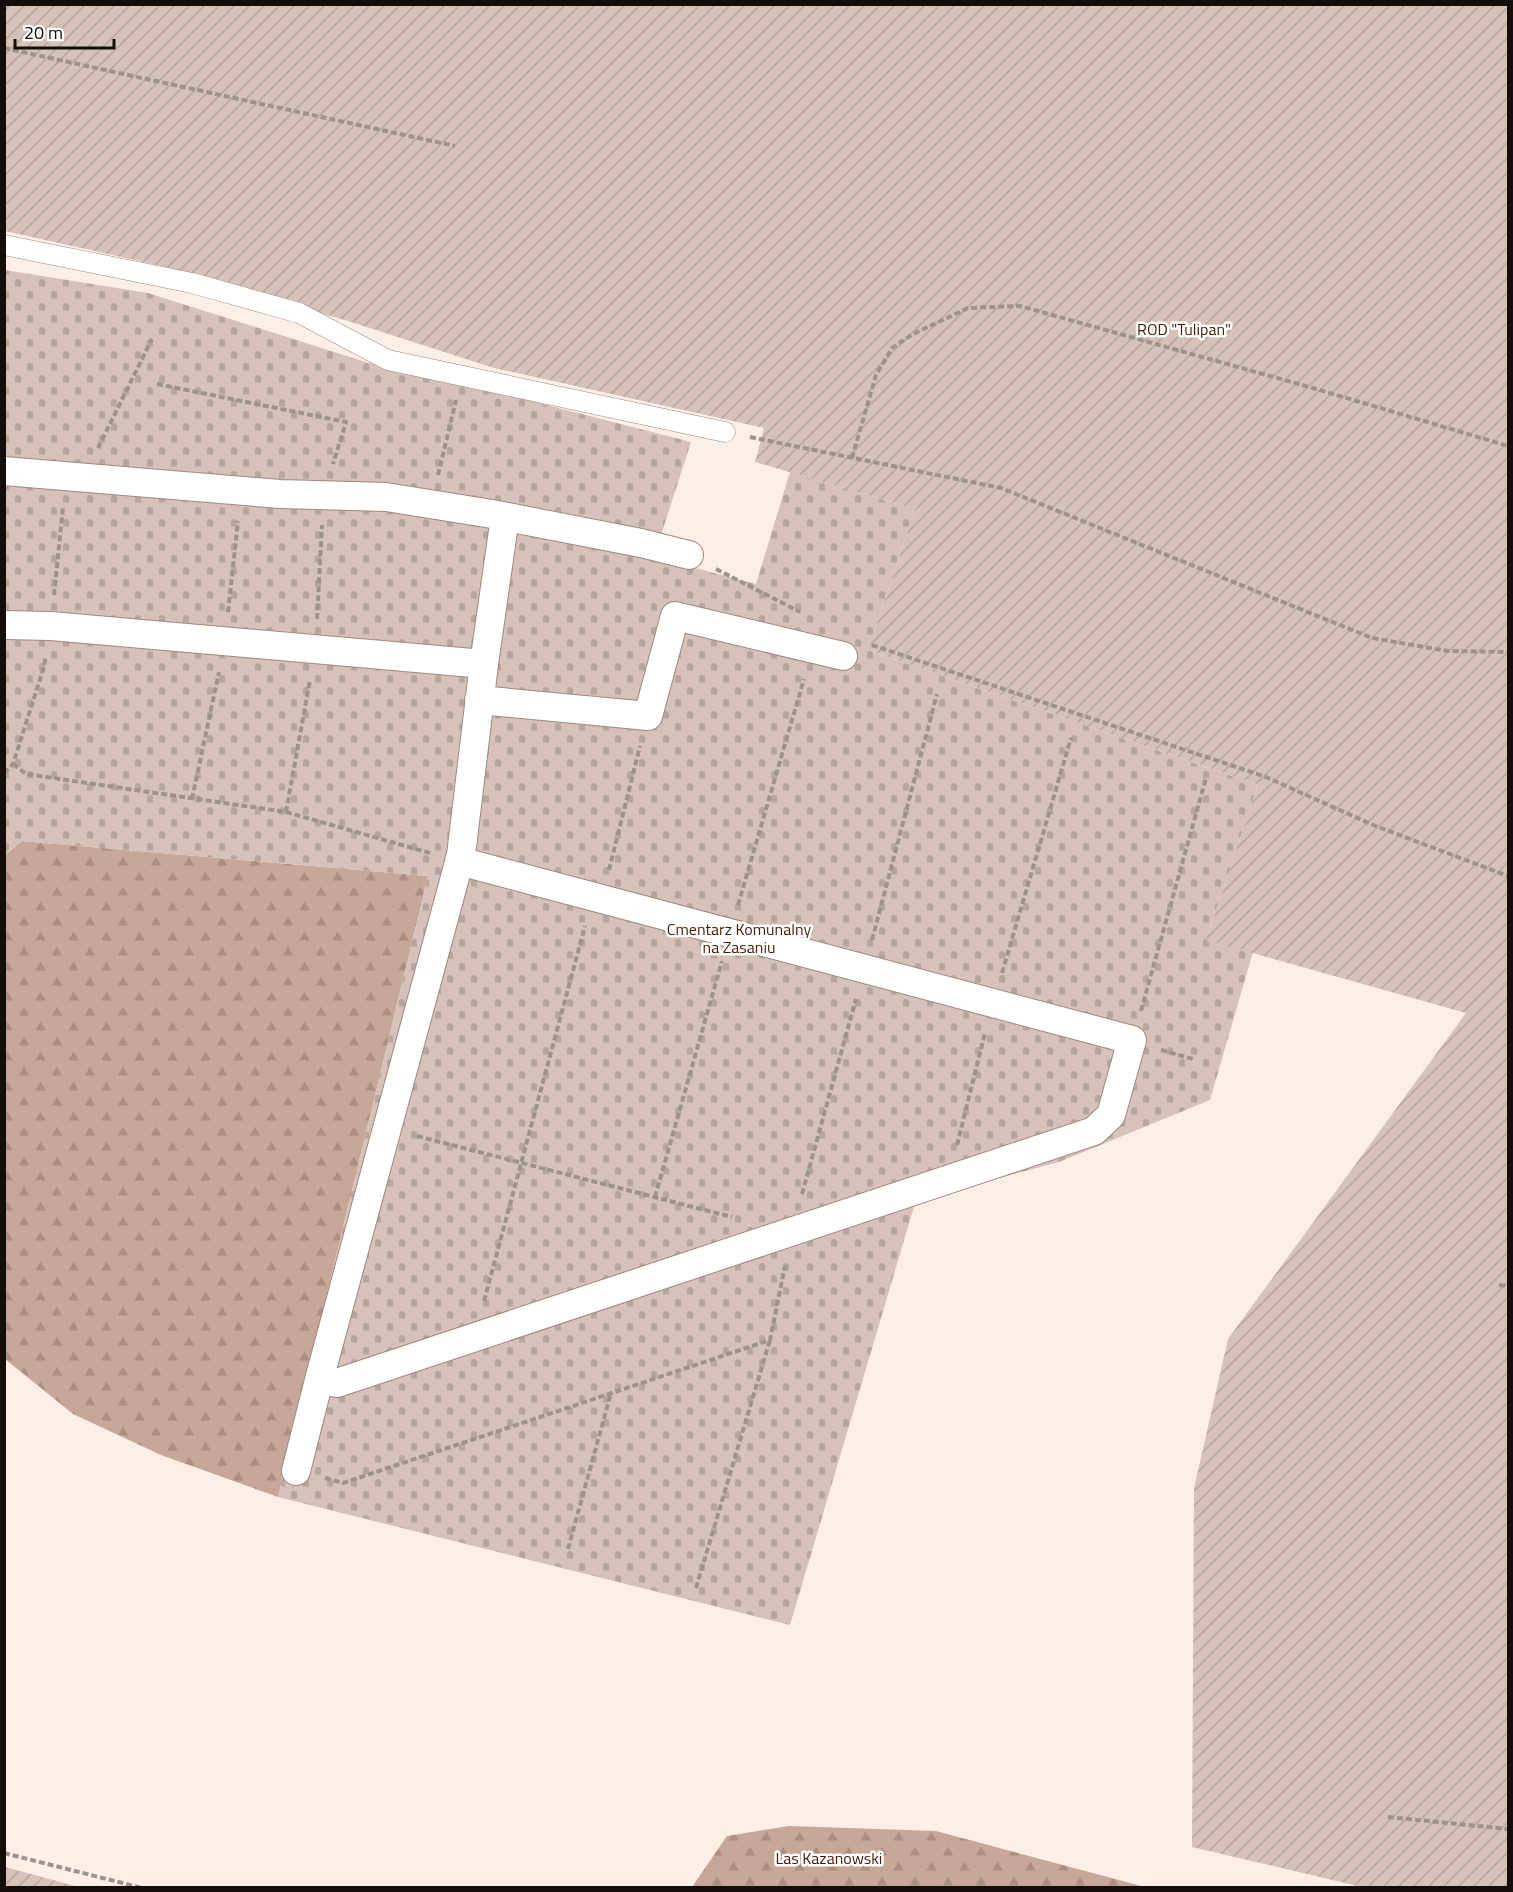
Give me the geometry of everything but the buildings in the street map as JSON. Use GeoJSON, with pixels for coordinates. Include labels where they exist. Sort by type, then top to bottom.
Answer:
{"type":"FeatureCollection","features":[{"type":"Feature","properties":{"kind":"street"},"geometry":{"type":"LineString","coordinates":[[4,471],[241,490],[386,497],[641,543],[689,555]]}},
{"type":"Feature","properties":{"kind":"street"},"geometry":{"type":"LineString","coordinates":[[296,1471],[459,861],[505,517]]}},
{"type":"Feature","properties":{"kind":"street"},"geometry":{"type":"LineString","coordinates":[[480,700],[648,716],[675,616],[813,649],[855,649]]}},
{"type":"Feature","properties":{"kind":"street"},"geometry":{"type":"LineString","coordinates":[[4,625],[51,626],[484,664]]}},
{"type":"Feature","properties":{"kind":"street"},"geometry":{"type":"LineString","coordinates":[[319,1380],[337,1383],[1094,1131],[1111,1114],[1132,1041],[459,861]]}},
{"type":"Feature","properties":{"kind":"lane"},"geometry":{"type":"LineString","coordinates":[[4,245],[192,284],[299,313],[388,360],[725,432]]}},
{"type":"Feature","properties":{"kind":"path"},"geometry":{"type":"LineString","coordinates":[[4,48],[455,146]]}},
{"type":"Feature","properties":{"kind":"path"},"geometry":{"type":"LineString","coordinates":[[852,458],[876,375],[892,348],[914,334],[968,308],[1020,306],[1313,388],[1509,446]]}},
{"type":"Feature","properties":{"kind":"path"},"geometry":{"type":"LineString","coordinates":[[4,773],[13,764],[43,670],[75,477],[152,339]]}},
{"type":"Feature","properties":{"kind":"path"},"geometry":{"type":"LineString","coordinates":[[157,384],[346,422],[324,495],[316,649],[286,813]]}},
{"type":"Feature","properties":{"kind":"path"},"geometry":{"type":"LineString","coordinates":[[430,504],[459,392]]}},
{"type":"Feature","properties":{"kind":"path"},"geometry":{"type":"LineString","coordinates":[[725,432],[1001,488],[1372,638],[1448,651],[1509,652]]}},
{"type":"Feature","properties":{"kind":"path"},"geometry":{"type":"LineString","coordinates":[[192,799],[226,642],[241,490]]}},
{"type":"Feature","properties":{"kind":"path"},"geometry":{"type":"LineString","coordinates":[[689,555],[805,615]]}},
{"type":"Feature","properties":{"kind":"path"},"geometry":{"type":"LineString","coordinates":[[655,1197],[813,649]]}},
{"type":"Feature","properties":{"kind":"path"},"geometry":{"type":"LineString","coordinates":[[855,649],[1266,777],[1373,825],[1509,876]]}},
{"type":"Feature","properties":{"kind":"path"},"geometry":{"type":"LineString","coordinates":[[474,1338],[648,716]]}},
{"type":"Feature","properties":{"kind":"path"},"geometry":{"type":"LineString","coordinates":[[948,1180],[993,1003],[1071,738]]}},
{"type":"Feature","properties":{"kind":"path"},"geometry":{"type":"LineString","coordinates":[[13,764],[26,774],[286,813],[459,861]]}},
{"type":"Feature","properties":{"kind":"path"},"geometry":{"type":"LineString","coordinates":[[1132,1041],[1206,778]]}},
{"type":"Feature","properties":{"kind":"path"},"geometry":{"type":"LineString","coordinates":[[387,1128],[735,1217]]}},
{"type":"Feature","properties":{"kind":"path"},"geometry":{"type":"LineString","coordinates":[[696,1588],[770,1340],[792,1232]]}},
{"type":"Feature","properties":{"kind":"path"},"geometry":{"type":"LineString","coordinates":[[1499,1285],[1509,1286]]}},
{"type":"Feature","properties":{"kind":"path"},"geometry":{"type":"LineString","coordinates":[[296,1471],[343,1483],[770,1340]]}},
{"type":"Feature","properties":{"kind":"path"},"geometry":{"type":"LineString","coordinates":[[568,1549],[611,1392]]}},
{"type":"Feature","properties":{"kind":"path"},"geometry":{"type":"LineString","coordinates":[[1388,1817],[1509,1829]]}},
{"type":"Feature","properties":{"kind":"path"},"geometry":{"type":"LineString","coordinates":[[4,1853],[142,1887]]}},
{"type":"Feature","properties":{"kind":"green space","name":"ROD \"Tulipan\""},"geometry":{"type":"Polygon","coordinates":[[[5,5],[1508,5],[1508,1887],[1362,1887],[1192,1847],[1194,1488],[1228,1339],[1466,1013],[1206,940],[1258,785],[868,650],[915,509],[755,462],[764,428],[494,368],[351,322],[157,265],[5,231],[5,5]]]}},
{"type":"Feature","properties":{"kind":"green space","name":"Cmentarz Komunalny na Zasaniu"},"geometry":{"type":"Polygon","coordinates":[[[5,270],[148,293],[369,363],[500,393],[691,442],[654,557],[756,584],[790,472],[915,509],[868,650],[1258,785],[1206,940],[1253,952],[1210,1100],[1059,1162],[916,1200],[790,1625],[278,1497],[428,876],[22,841],[5,855],[5,270]]]}},
{"type":"Feature","properties":{"kind":"green space"},"geometry":{"type":"Polygon","coordinates":[[[22,841],[428,876],[278,1497],[161,1455],[73,1414],[5,1359],[5,855],[22,841]]]}},
{"type":"Feature","properties":{"kind":"green space","name":"Las Kazanowski"},"geometry":{"type":"Polygon","coordinates":[[[789,1826],[936,1831],[1145,1887],[692,1887],[727,1836],[789,1826]]]}},
{"type":"Feature","properties":{"kind":"green space"},"geometry":{"type":"Polygon","coordinates":[[[5,1867],[79,1887],[5,1887],[5,1867]]]}}]}
